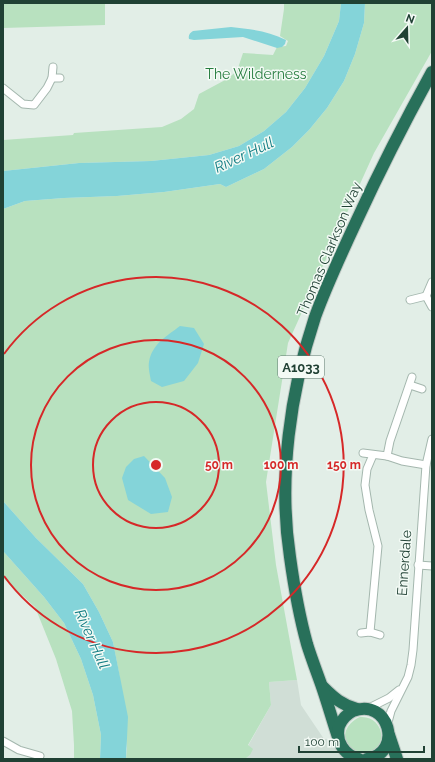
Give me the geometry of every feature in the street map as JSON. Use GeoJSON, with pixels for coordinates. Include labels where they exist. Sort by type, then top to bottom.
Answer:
{"type":"FeatureCollection","features":[{"type":"Feature","properties":{"kind":"highway","name":"Thomas Clarkson Way"},"geometry":{"type":"LineString","coordinates":[[321,685],[307,645],[289,556],[286,483],[287,457],[293,406],[302,362],[309,338],[335,267],[380,170],[432,72]]}},
{"type":"Feature","properties":{"kind":"highway","name":"A1033"},"geometry":{"type":"LineString","coordinates":[[321,685],[333,697],[346,706],[362,709]]}},
{"type":"Feature","properties":{"kind":"highway","name":"A1033"},"geometry":{"type":"LineString","coordinates":[[321,685],[338,737]]}},
{"type":"Feature","properties":{"kind":"highway"},"geometry":{"type":"LineString","coordinates":[[359,759],[351,757],[340,745],[338,730],[344,717],[350,712],[362,709],[374,711],[380,714],[388,730],[397,759]]}},
{"type":"Feature","properties":{"kind":"highway"},"geometry":{"type":"LineString","coordinates":[[367,759],[378,755],[384,749],[388,741],[388,730]]}},
{"type":"Feature","properties":{"kind":"street"},"geometry":{"type":"LineString","coordinates":[[3,88],[23,104],[34,105],[47,88],[52,78],[53,67]]}},
{"type":"Feature","properties":{"kind":"street"},"geometry":{"type":"LineString","coordinates":[[52,78],[60,78]]}},
{"type":"Feature","properties":{"kind":"street"},"geometry":{"type":"LineString","coordinates":[[426,296],[432,282]]}},
{"type":"Feature","properties":{"kind":"street"},"geometry":{"type":"LineString","coordinates":[[410,300],[426,296]]}},
{"type":"Feature","properties":{"kind":"street"},"geometry":{"type":"LineString","coordinates":[[426,296],[432,307]]}},
{"type":"Feature","properties":{"kind":"street"},"geometry":{"type":"LineString","coordinates":[[387,456],[390,441],[412,377]]}},
{"type":"Feature","properties":{"kind":"street"},"geometry":{"type":"LineString","coordinates":[[410,385],[422,390]]}},
{"type":"Feature","properties":{"kind":"street","name":"Ennerdale"},"geometry":{"type":"LineString","coordinates":[[388,730],[391,711],[408,677],[411,665],[426,465],[432,439]]}},
{"type":"Feature","properties":{"kind":"street"},"geometry":{"type":"LineString","coordinates":[[363,453],[387,456],[402,461],[426,465]]}},
{"type":"Feature","properties":{"kind":"street"},"geometry":{"type":"LineString","coordinates":[[370,632],[378,546],[369,510],[365,485],[367,469],[373,454]]}},
{"type":"Feature","properties":{"kind":"street"},"geometry":{"type":"LineString","coordinates":[[418,565],[432,566]]}},
{"type":"Feature","properties":{"kind":"street"},"geometry":{"type":"LineString","coordinates":[[361,633],[370,632],[380,634]]}},
{"type":"Feature","properties":{"kind":"street"},"geometry":{"type":"LineString","coordinates":[[362,709],[389,698],[401,689]]}},
{"type":"Feature","properties":{"kind":"street"},"geometry":{"type":"LineString","coordinates":[[3,741],[19,750],[40,756]]}},
{"type":"Feature","properties":{"kind":"shaded area"},"geometry":{"type":"Polygon","coordinates":[[[297,680],[301,705],[324,739],[345,738],[347,744],[369,752],[380,759],[245,759],[250,755],[248,746],[271,705],[269,682],[297,680]]]}},
{"type":"Feature","properties":{"kind":"green space"},"geometry":{"type":"Polygon","coordinates":[[[3,3],[105,3],[105,25],[3,28],[3,3]]]}},
{"type":"Feature","properties":{"kind":"green space","name":"The Wilderness"},"geometry":{"type":"Polygon","coordinates":[[[284,3],[341,3],[339,21],[324,56],[305,88],[286,112],[264,131],[239,146],[209,155],[151,161],[79,163],[3,171],[3,140],[162,127],[181,119],[194,109],[199,94],[227,79],[237,71],[243,53],[273,55],[277,47],[286,46],[288,41],[280,36],[284,3]]]}},
{"type":"Feature","properties":{"kind":"green space"},"geometry":{"type":"Polygon","coordinates":[[[365,3],[432,3],[432,51],[374,153],[288,343],[266,482],[276,565],[297,680],[269,682],[271,705],[248,745],[253,749],[250,755],[245,759],[126,759],[127,748],[119,673],[113,642],[99,612],[83,584],[36,538],[3,501],[3,209],[25,201],[164,192],[220,184],[226,187],[264,169],[292,147],[309,130],[327,108],[344,81],[355,54],[364,23],[365,3]]]}},
{"type":"Feature","properties":{"kind":"green space"},"geometry":{"type":"Polygon","coordinates":[[[3,551],[44,597],[64,623],[81,659],[93,695],[101,735],[100,759],[74,759],[72,711],[56,659],[35,607],[3,578],[3,551]]]}},
{"type":"Feature","properties":{"kind":"green space"},"geometry":{"type":"Polygon","coordinates":[[[360,717],[368,718],[375,722],[379,727],[381,734],[381,740],[378,746],[372,750],[364,752],[351,748],[345,738],[346,730],[352,722],[360,717]]]}},
{"type":"Feature","properties":{"kind":"water","name":"River Hull"},"geometry":{"type":"Polygon","coordinates":[[[341,3],[365,3],[364,23],[355,54],[344,81],[327,108],[309,130],[292,147],[264,169],[226,187],[220,184],[164,192],[25,201],[3,209],[3,171],[79,163],[151,161],[209,155],[239,146],[264,131],[286,112],[305,88],[324,56],[339,21],[341,3]]]}},
{"type":"Feature","properties":{"kind":"water"},"geometry":{"type":"Polygon","coordinates":[[[231,27],[266,32],[286,40],[285,44],[282,47],[277,48],[243,37],[189,39],[190,34],[193,31],[231,27]]]}},
{"type":"Feature","properties":{"kind":"water"},"geometry":{"type":"Polygon","coordinates":[[[180,326],[194,328],[204,344],[198,363],[184,381],[162,387],[151,381],[149,362],[153,350],[157,345],[180,326]]]}},
{"type":"Feature","properties":{"kind":"water"},"geometry":{"type":"Polygon","coordinates":[[[144,456],[165,478],[172,497],[168,512],[151,514],[128,500],[122,478],[126,467],[134,459],[144,456]]]}},
{"type":"Feature","properties":{"kind":"water","name":"River Hull"},"geometry":{"type":"Polygon","coordinates":[[[3,501],[36,538],[83,584],[99,612],[113,642],[128,717],[126,759],[100,759],[101,735],[93,695],[81,659],[64,623],[44,597],[3,551],[3,501]]]}}]}
